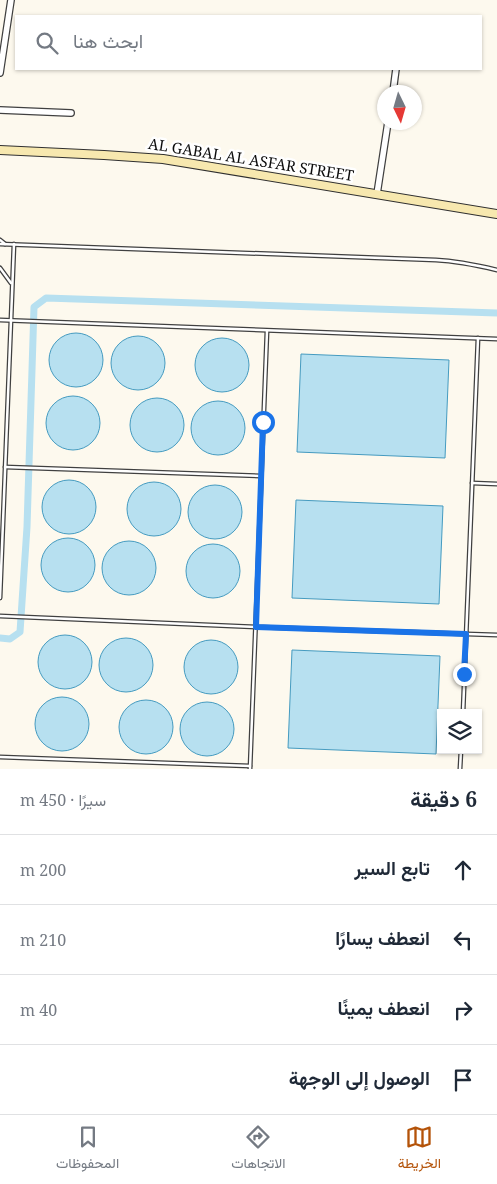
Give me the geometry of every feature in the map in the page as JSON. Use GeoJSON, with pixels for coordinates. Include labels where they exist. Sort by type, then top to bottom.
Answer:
{"type":"FeatureCollection","features":[{"type":"Feature","properties":{"kind":"street"},"geometry":{"type":"LineString","coordinates":[[0,73],[11,0]]}},
{"type":"Feature","properties":{"kind":"street"},"geometry":{"type":"LineString","coordinates":[[394,85],[396,70]]}},
{"type":"Feature","properties":{"kind":"street"},"geometry":{"type":"LineString","coordinates":[[0,110],[70,113]]}},
{"type":"Feature","properties":{"kind":"street"},"geometry":{"type":"LineString","coordinates":[[377,194],[387,130]]}},
{"type":"Feature","properties":{"kind":"street","name":"AL GABAL AL ASFAR STREET"},"geometry":{"type":"LineString","coordinates":[[0,150],[104,154],[163,159],[497,214]]}},
{"type":"Feature","properties":{"kind":"lane"},"geometry":{"type":"LineString","coordinates":[[0,240],[5,244]]}},
{"type":"Feature","properties":{"kind":"lane"},"geometry":{"type":"LineString","coordinates":[[0,244],[455,261],[497,270]]}},
{"type":"Feature","properties":{"kind":"lane"},"geometry":{"type":"LineString","coordinates":[[0,598],[14,244]]}},
{"type":"Feature","properties":{"kind":"lane"},"geometry":{"type":"LineString","coordinates":[[0,268],[12,284]]}},
{"type":"Feature","properties":{"kind":"lane"},"geometry":{"type":"LineString","coordinates":[[0,320],[497,339]]}},
{"type":"Feature","properties":{"kind":"lane"},"geometry":{"type":"LineString","coordinates":[[0,757],[250,767],[266,331]]}},
{"type":"Feature","properties":{"kind":"lane"},"geometry":{"type":"LineString","coordinates":[[463,709],[478,338]]}},
{"type":"Feature","properties":{"kind":"lane"},"geometry":{"type":"LineString","coordinates":[[6,467],[261,476]]}},
{"type":"Feature","properties":{"kind":"lane"},"geometry":{"type":"LineString","coordinates":[[472,483],[497,484]]}},
{"type":"Feature","properties":{"kind":"lane"},"geometry":{"type":"LineString","coordinates":[[0,616],[497,635]]}},
{"type":"Feature","properties":{"kind":"lane"},"geometry":{"type":"LineString","coordinates":[[460,769],[461,754]]}},
{"type":"Feature","properties":{"kind":"water"},"geometry":{"type":"Polygon","coordinates":[[[76,333],[86,335],[95,341],[101,350],[103,360],[101,370],[95,379],[86,385],[76,387],[66,385],[57,379],[51,370],[49,360],[51,350],[57,341],[66,335],[76,333]]]}},
{"type":"Feature","properties":{"kind":"water"},"geometry":{"type":"Polygon","coordinates":[[[138,336],[148,338],[157,344],[163,353],[165,363],[163,373],[157,382],[148,388],[138,390],[128,388],[119,382],[113,373],[111,363],[113,353],[119,344],[128,338],[138,336]]]}},
{"type":"Feature","properties":{"kind":"water"},"geometry":{"type":"Polygon","coordinates":[[[222,338],[232,340],[241,346],[247,355],[249,365],[247,375],[241,384],[232,390],[222,392],[212,390],[203,384],[197,375],[195,365],[197,355],[203,346],[212,340],[222,338]]]}},
{"type":"Feature","properties":{"kind":"water"},"geometry":{"type":"Polygon","coordinates":[[[301,354],[449,360],[445,458],[297,452],[301,354]]]}},
{"type":"Feature","properties":{"kind":"water"},"geometry":{"type":"Polygon","coordinates":[[[73,396],[83,398],[92,404],[98,413],[100,423],[98,433],[92,442],[83,448],[73,450],[63,448],[54,442],[48,433],[46,423],[48,413],[54,404],[63,398],[73,396]]]}},
{"type":"Feature","properties":{"kind":"water"},"geometry":{"type":"Polygon","coordinates":[[[157,398],[167,400],[176,406],[182,415],[184,425],[182,435],[176,444],[167,450],[157,452],[147,450],[138,444],[132,435],[130,425],[132,415],[138,406],[147,400],[157,398]]]}},
{"type":"Feature","properties":{"kind":"water"},"geometry":{"type":"Polygon","coordinates":[[[218,401],[228,403],[237,409],[243,418],[245,428],[243,438],[237,447],[228,453],[218,455],[208,453],[199,447],[193,438],[191,428],[193,418],[199,409],[208,403],[218,401]]]}},
{"type":"Feature","properties":{"kind":"water"},"geometry":{"type":"Polygon","coordinates":[[[69,480],[79,482],[88,488],[94,497],[96,507],[94,517],[88,526],[79,532],[69,534],[59,532],[50,526],[44,517],[42,507],[44,497],[50,488],[59,482],[69,480]]]}},
{"type":"Feature","properties":{"kind":"water"},"geometry":{"type":"Polygon","coordinates":[[[154,482],[164,484],[173,490],[179,499],[181,509],[179,519],[173,528],[164,534],[154,536],[144,534],[135,528],[129,519],[127,509],[129,499],[135,490],[144,484],[154,482]]]}},
{"type":"Feature","properties":{"kind":"water"},"geometry":{"type":"Polygon","coordinates":[[[215,485],[225,487],[234,493],[240,502],[242,512],[240,522],[234,531],[225,537],[215,539],[205,537],[196,531],[190,522],[188,512],[190,502],[196,493],[205,487],[215,485]]]}},
{"type":"Feature","properties":{"kind":"water"},"geometry":{"type":"Polygon","coordinates":[[[296,500],[443,506],[439,604],[292,598],[296,500]]]}},
{"type":"Feature","properties":{"kind":"water"},"geometry":{"type":"Polygon","coordinates":[[[68,538],[78,540],[87,546],[93,555],[95,565],[93,575],[87,584],[78,590],[68,592],[58,590],[49,584],[43,575],[41,565],[43,555],[49,546],[58,540],[68,538]]]}},
{"type":"Feature","properties":{"kind":"water"},"geometry":{"type":"Polygon","coordinates":[[[129,541],[139,543],[148,549],[154,558],[156,568],[154,578],[148,587],[139,593],[129,595],[119,593],[110,587],[104,578],[102,568],[104,558],[110,549],[119,543],[129,541]]]}},
{"type":"Feature","properties":{"kind":"water"},"geometry":{"type":"Polygon","coordinates":[[[213,544],[223,546],[232,552],[238,561],[240,571],[238,581],[232,590],[223,596],[213,598],[203,596],[194,590],[188,581],[186,571],[188,561],[194,552],[203,546],[213,544]]]}},
{"type":"Feature","properties":{"kind":"water"},"geometry":{"type":"Polygon","coordinates":[[[65,635],[75,637],[84,643],[90,652],[92,662],[90,672],[84,681],[75,687],[65,689],[55,687],[46,681],[40,672],[38,662],[40,652],[46,643],[55,637],[65,635]]]}},
{"type":"Feature","properties":{"kind":"water"},"geometry":{"type":"Polygon","coordinates":[[[126,638],[136,640],[145,646],[151,655],[153,665],[151,675],[145,684],[136,690],[126,692],[116,690],[107,684],[101,675],[99,665],[101,655],[107,646],[116,640],[126,638]]]}},
{"type":"Feature","properties":{"kind":"water"},"geometry":{"type":"Polygon","coordinates":[[[211,640],[221,642],[230,648],[236,657],[238,667],[236,677],[230,686],[221,692],[211,694],[201,692],[192,686],[186,677],[184,667],[186,657],[192,648],[201,642],[211,640]]]}},
{"type":"Feature","properties":{"kind":"water"},"geometry":{"type":"Polygon","coordinates":[[[292,650],[440,656],[436,754],[288,748],[292,650]]]}},
{"type":"Feature","properties":{"kind":"water"},"geometry":{"type":"Polygon","coordinates":[[[62,697],[72,699],[81,705],[87,714],[89,724],[87,734],[81,743],[72,749],[62,751],[52,749],[43,743],[37,734],[35,724],[37,714],[43,705],[52,699],[62,697]]]}},
{"type":"Feature","properties":{"kind":"water"},"geometry":{"type":"Polygon","coordinates":[[[146,700],[156,702],[165,708],[171,717],[173,727],[171,737],[165,746],[156,752],[146,754],[136,752],[127,746],[121,737],[119,727],[121,717],[127,708],[136,702],[146,700]]]}},
{"type":"Feature","properties":{"kind":"water"},"geometry":{"type":"Polygon","coordinates":[[[207,702],[217,704],[226,710],[232,719],[234,729],[232,739],[226,748],[217,754],[207,756],[197,754],[188,748],[182,739],[180,729],[182,719],[188,710],[197,704],[207,702]]]}},
{"type":"Feature","properties":{"kind":"waterway"},"geometry":{"type":"LineString","coordinates":[[0,638],[10,639],[20,632],[27,527],[34,307],[46,298],[497,313]]}},
{"type":"Feature","properties":{"kind":"route"},"geometry":{"type":"LineString","coordinates":[[263,422],[256,627],[466,634],[464,674]]}}]}
